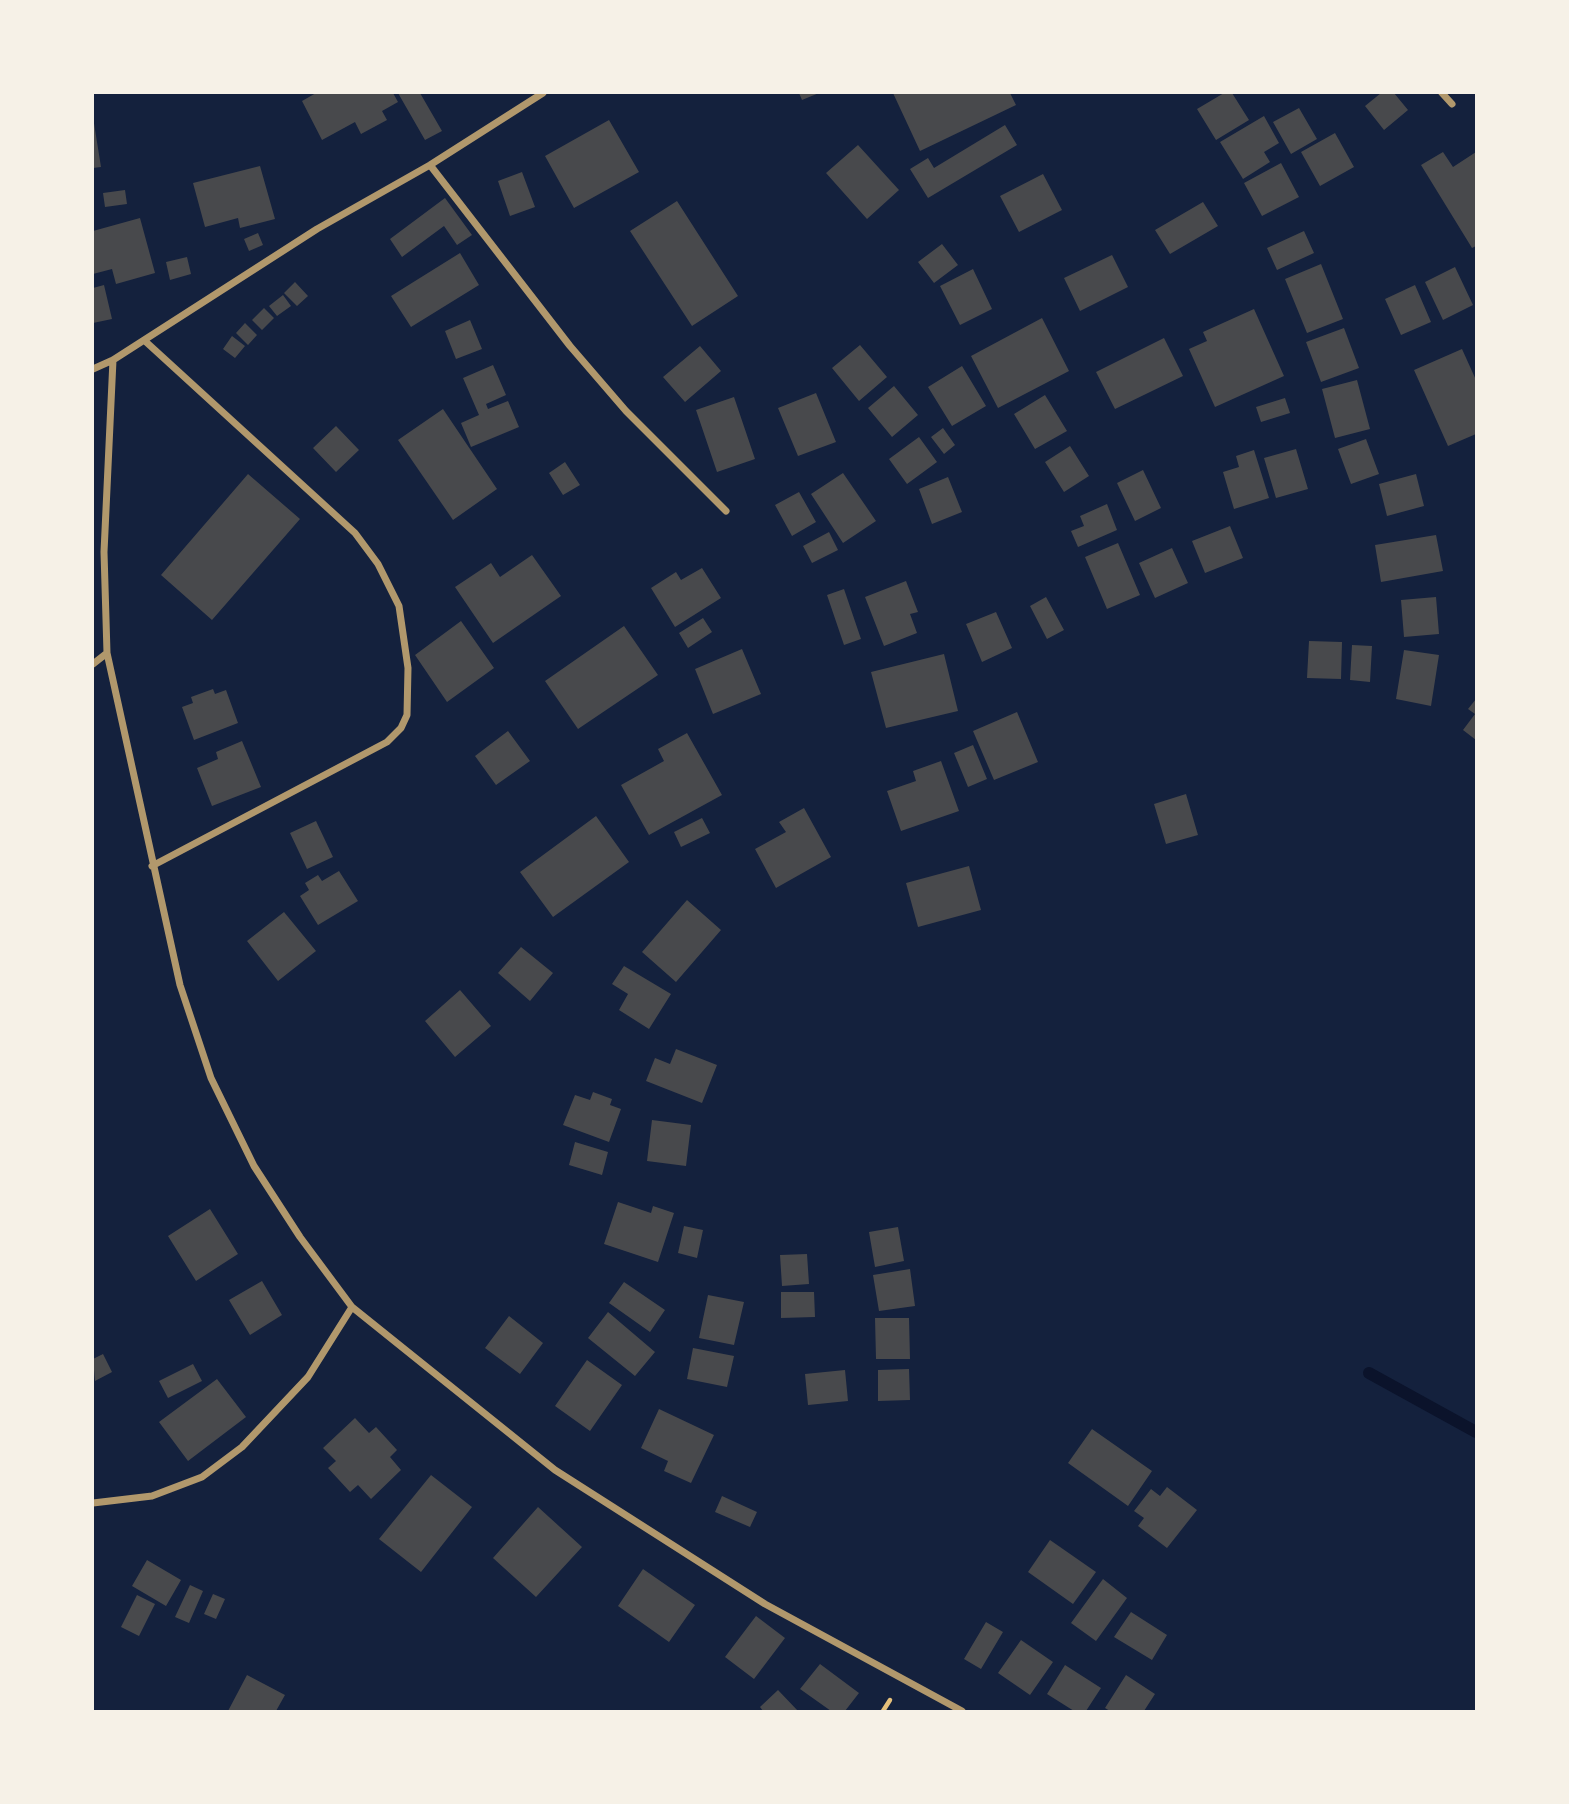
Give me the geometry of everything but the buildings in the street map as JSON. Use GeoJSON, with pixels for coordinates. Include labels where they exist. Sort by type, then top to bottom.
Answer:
{"type":"FeatureCollection","features":[{"type":"Feature","properties":{"kind":"street"},"geometry":{"type":"LineString","coordinates":[[93,369],[145,341],[317,229],[430,165],[543,93]]}},
{"type":"Feature","properties":{"kind":"street"},"geometry":{"type":"LineString","coordinates":[[1442,93],[1452,104]]}},
{"type":"Feature","properties":{"kind":"street"},"geometry":{"type":"LineString","coordinates":[[430,165],[578,355],[626,411],[726,511]]}},
{"type":"Feature","properties":{"kind":"street"},"geometry":{"type":"LineString","coordinates":[[145,341],[363,544],[378,564],[399,606],[408,668],[407,715],[401,728],[387,742],[152,866]]}},
{"type":"Feature","properties":{"kind":"street"},"geometry":{"type":"LineString","coordinates":[[113,360],[104,552],[107,653],[180,985],[211,1078],[254,1166],[300,1237],[352,1307],[555,1470],[765,1604],[962,1711]]}},
{"type":"Feature","properties":{"kind":"street"},"geometry":{"type":"LineString","coordinates":[[93,664],[107,653]]}},
{"type":"Feature","properties":{"kind":"street"},"geometry":{"type":"LineString","coordinates":[[93,1503],[152,1496],[202,1477],[242,1447],[308,1377],[352,1307]]}},
{"type":"Feature","properties":{"kind":"waterway"},"geometry":{"type":"LineString","coordinates":[[1369,1373],[1476,1432]]}}]}
